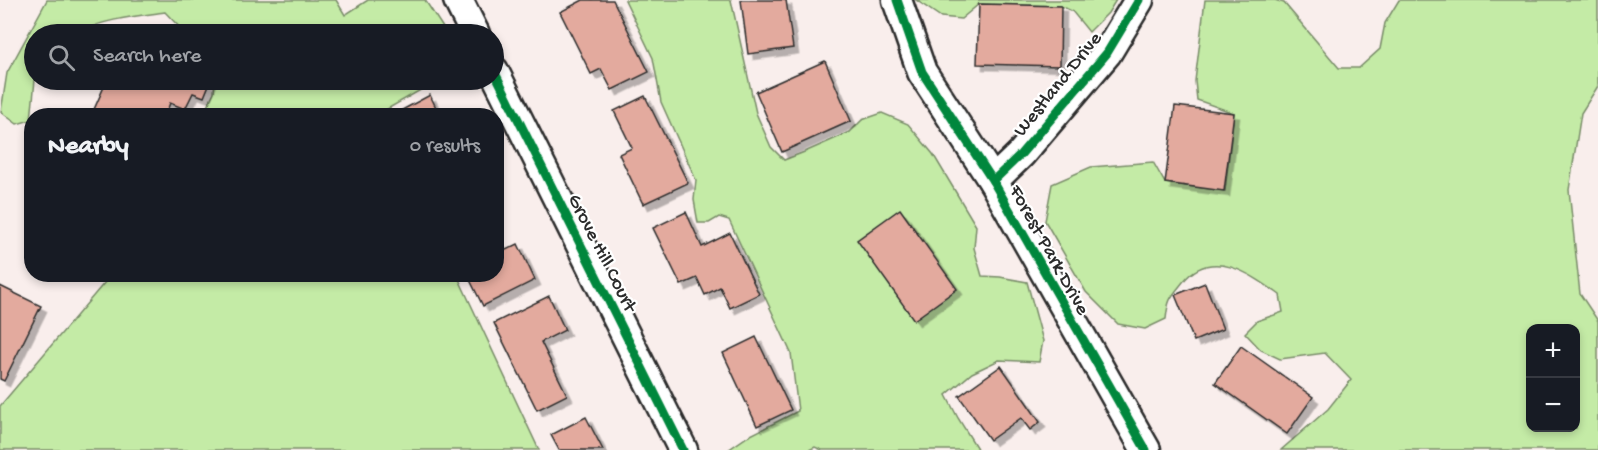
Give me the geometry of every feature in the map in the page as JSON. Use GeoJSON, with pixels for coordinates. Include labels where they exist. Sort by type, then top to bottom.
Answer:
{"type":"FeatureCollection","features":[{"type":"Feature","properties":{"kind":"street"},"geometry":{"type":"LineString","coordinates":[[458,0],[471,24]]}},
{"type":"Feature","properties":{"kind":"street","name":"Forest Park Drive"},"geometry":{"type":"LineString","coordinates":[[897,0],[922,72],[993,181],[1146,450]]}},
{"type":"Feature","properties":{"kind":"street","name":"Westland Drive"},"geometry":{"type":"LineString","coordinates":[[993,181],[1021,154],[1107,53],[1139,0]]}},
{"type":"Feature","properties":{"kind":"street","name":"Grove Hill Court"},"geometry":{"type":"LineString","coordinates":[[503,90],[683,450]]}},
{"type":"Feature","properties":{"kind":"green space"},"geometry":{"type":"Polygon","coordinates":[[[47,0],[336,0],[345,15],[368,0],[425,0],[441,24],[176,24],[165,12],[100,24],[34,24],[47,0]]]}},
{"type":"Feature","properties":{"kind":"green space"},"geometry":{"type":"Polygon","coordinates":[[[625,0],[731,0],[756,113],[771,147],[784,160],[850,132],[862,120],[882,113],[908,124],[933,154],[976,226],[974,248],[982,276],[1027,282],[1043,341],[1039,362],[999,360],[972,373],[946,395],[978,450],[822,450],[815,447],[809,450],[728,450],[747,437],[798,411],[791,353],[729,220],[719,217],[709,223],[698,223],[694,200],[696,180],[661,102],[653,58],[625,0]]]}},
{"type":"Feature","properties":{"kind":"green space"},"geometry":{"type":"Polygon","coordinates":[[[916,0],[1116,0],[1108,13],[1089,32],[1072,11],[1061,6],[979,4],[961,19],[941,17],[916,0]]]}},
{"type":"Feature","properties":{"kind":"green space"},"geometry":{"type":"Polygon","coordinates":[[[1205,0],[1275,0],[1284,3],[1339,68],[1359,68],[1380,49],[1385,23],[1399,0],[1598,0],[1598,86],[1581,113],[1569,190],[1580,294],[1598,321],[1598,450],[1281,450],[1328,409],[1351,380],[1325,353],[1280,359],[1261,350],[1245,333],[1257,321],[1283,312],[1280,295],[1257,279],[1231,267],[1206,266],[1194,271],[1172,295],[1166,319],[1145,329],[1118,324],[1086,292],[1045,221],[1052,184],[1091,167],[1153,162],[1165,183],[1225,191],[1234,113],[1197,100],[1195,81],[1205,0]]]}},
{"type":"Feature","properties":{"kind":"green space"},"geometry":{"type":"Polygon","coordinates":[[[24,42],[24,90],[34,90],[32,108],[24,108],[24,122],[17,124],[1,112],[7,73],[24,42]]]}},
{"type":"Feature","properties":{"kind":"green space"},"geometry":{"type":"Polygon","coordinates":[[[214,90],[420,90],[389,108],[206,108],[214,90]]]}},
{"type":"Feature","properties":{"kind":"green space"},"geometry":{"type":"Polygon","coordinates":[[[105,282],[460,282],[539,450],[0,450],[0,406],[105,282]]]}},
{"type":"Feature","properties":{"kind":"building"},"geometry":{"type":"Polygon","coordinates":[[[583,0],[613,0],[649,72],[612,90],[601,69],[591,74],[560,12],[583,0]]]}},
{"type":"Feature","properties":{"kind":"building"},"geometry":{"type":"Polygon","coordinates":[[[741,0],[786,0],[793,48],[748,54],[741,0]]]}},
{"type":"Feature","properties":{"kind":"building"},"geometry":{"type":"Polygon","coordinates":[[[979,4],[1061,6],[1060,66],[977,64],[979,4]]]}},
{"type":"Feature","properties":{"kind":"building"},"geometry":{"type":"Polygon","coordinates":[[[825,61],[851,121],[782,152],[756,92],[825,61]]]}},
{"type":"Feature","properties":{"kind":"building"},"geometry":{"type":"Polygon","coordinates":[[[103,90],[207,90],[204,97],[193,93],[186,108],[170,103],[168,108],[95,108],[103,90]]]}},
{"type":"Feature","properties":{"kind":"building"},"geometry":{"type":"Polygon","coordinates":[[[430,95],[436,108],[406,108],[430,95]]]}},
{"type":"Feature","properties":{"kind":"building"},"geometry":{"type":"Polygon","coordinates":[[[645,96],[688,183],[643,204],[619,154],[632,148],[614,111],[645,96]]]}},
{"type":"Feature","properties":{"kind":"building"},"geometry":{"type":"Polygon","coordinates":[[[1175,106],[1234,113],[1224,191],[1165,183],[1175,106]]]}},
{"type":"Feature","properties":{"kind":"building"},"geometry":{"type":"Polygon","coordinates":[[[900,209],[957,289],[914,320],[857,240],[900,209]]]}},
{"type":"Feature","properties":{"kind":"building"},"geometry":{"type":"Polygon","coordinates":[[[686,212],[702,247],[730,233],[759,294],[730,308],[720,287],[705,295],[697,278],[681,285],[653,228],[686,212]]]}},
{"type":"Feature","properties":{"kind":"building"},"geometry":{"type":"Polygon","coordinates":[[[518,244],[535,280],[483,306],[471,282],[504,282],[504,251],[518,244]]]}},
{"type":"Feature","properties":{"kind":"building"},"geometry":{"type":"Polygon","coordinates":[[[1205,283],[1223,329],[1194,341],[1175,295],[1205,283]]]}},
{"type":"Feature","properties":{"kind":"building"},"geometry":{"type":"Polygon","coordinates":[[[0,286],[41,306],[4,381],[0,379],[0,286]]]}},
{"type":"Feature","properties":{"kind":"building"},"geometry":{"type":"Polygon","coordinates":[[[549,296],[565,330],[541,342],[567,395],[537,410],[494,323],[549,296]]]}},
{"type":"Feature","properties":{"kind":"building"},"geometry":{"type":"Polygon","coordinates":[[[756,337],[791,410],[757,426],[723,353],[756,337]]]}},
{"type":"Feature","properties":{"kind":"building"},"geometry":{"type":"Polygon","coordinates":[[[1241,346],[1313,397],[1287,434],[1215,383],[1241,346]]]}},
{"type":"Feature","properties":{"kind":"building"},"geometry":{"type":"Polygon","coordinates":[[[1001,366],[1040,422],[1030,430],[1021,418],[990,440],[959,396],[1001,366]]]}},
{"type":"Feature","properties":{"kind":"building"},"geometry":{"type":"Polygon","coordinates":[[[586,417],[603,450],[559,450],[551,435],[586,417]]]}},
{"type":"Feature","properties":{"kind":"cycle path"},"geometry":{"type":"LineString","coordinates":[[897,0],[922,72],[993,181],[1146,450]]}},
{"type":"Feature","properties":{"kind":"cycle path"},"geometry":{"type":"LineString","coordinates":[[993,181],[1021,154],[1107,53],[1139,0]]}},
{"type":"Feature","properties":{"kind":"cycle path"},"geometry":{"type":"LineString","coordinates":[[503,90],[683,450]]}}]}
